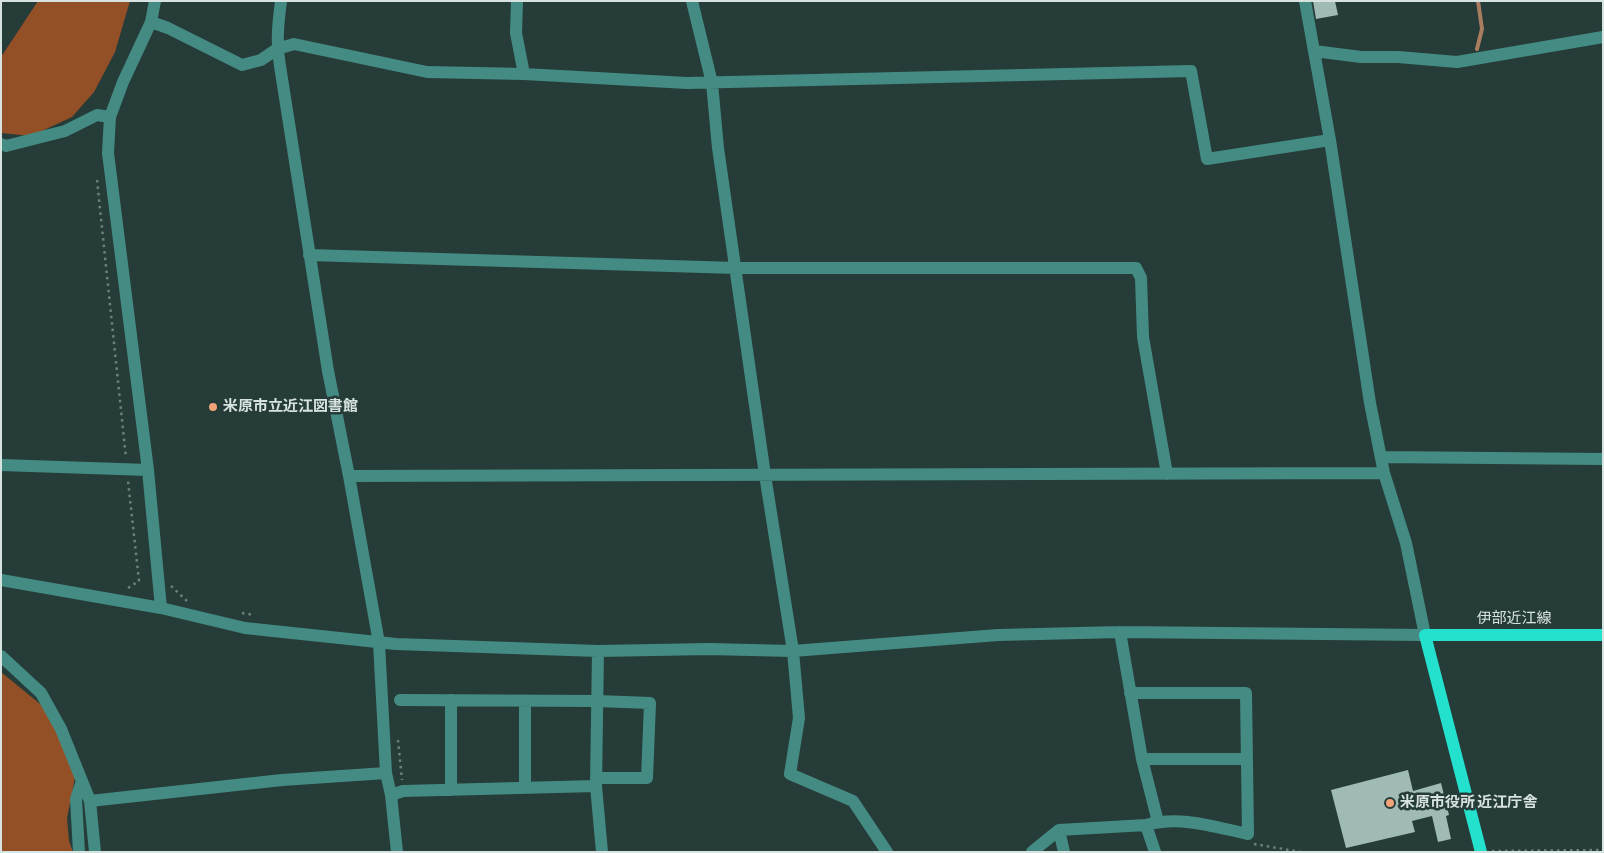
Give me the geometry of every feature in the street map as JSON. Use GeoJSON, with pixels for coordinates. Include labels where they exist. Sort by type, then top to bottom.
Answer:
{"type":"FeatureCollection","features":[{"type":"Feature","properties":{"kind":"main road","name":"伊部近江線"},"geometry":{"type":"LineString","coordinates":[[1425,635],[1603,635]]}},
{"type":"Feature","properties":{"kind":"main road"},"geometry":{"type":"LineString","coordinates":[[1425,635],[1481,852]]}},
{"type":"Feature","properties":{"kind":"street"},"geometry":{"type":"LineString","coordinates":[[155,1],[151,22],[123,82],[110,117],[108,153],[148,470],[161,608]]}},
{"type":"Feature","properties":{"kind":"street"},"geometry":{"type":"LineString","coordinates":[[281,1],[277,26],[277,49],[328,371],[349,476],[378,643],[386,773],[391,795],[397,852]]}},
{"type":"Feature","properties":{"kind":"street"},"geometry":{"type":"LineString","coordinates":[[516,1],[516,33],[524,74]]}},
{"type":"Feature","properties":{"kind":"street"},"geometry":{"type":"LineString","coordinates":[[692,1],[712,83],[718,148],[765,475],[793,651],[799,718],[790,774],[853,801],[887,852]]}},
{"type":"Feature","properties":{"kind":"street"},"geometry":{"type":"LineString","coordinates":[[1,580],[161,608],[245,628],[378,643],[598,652],[709,649],[793,651],[998,635],[1120,632],[1425,635],[1406,543],[1384,474],[1370,404],[1330,140],[1305,1]]}},
{"type":"Feature","properties":{"kind":"street"},"geometry":{"type":"LineString","coordinates":[[151,22],[168,28],[242,64],[261,60],[277,49],[294,44],[427,72],[524,74],[712,83],[1191,71],[1207,159],[1330,140]]}},
{"type":"Feature","properties":{"kind":"street"},"geometry":{"type":"LineString","coordinates":[[1314,51],[1361,57],[1398,57],[1457,62],[1603,37]]}},
{"type":"Feature","properties":{"kind":"street"},"geometry":{"type":"LineString","coordinates":[[1,144],[6,146],[65,131],[97,115],[110,117]]}},
{"type":"Feature","properties":{"kind":"street"},"geometry":{"type":"LineString","coordinates":[[309,255],[736,268],[1136,268],[1141,278],[1142,337],[1167,474]]}},
{"type":"Feature","properties":{"kind":"street"},"geometry":{"type":"LineString","coordinates":[[1381,457],[1603,459]]}},
{"type":"Feature","properties":{"kind":"street"},"geometry":{"type":"LineString","coordinates":[[1,465],[148,470]]}},
{"type":"Feature","properties":{"kind":"street"},"geometry":{"type":"LineString","coordinates":[[349,476],[1384,474]]}},
{"type":"Feature","properties":{"kind":"street"},"geometry":{"type":"LineString","coordinates":[[1120,632],[1142,759],[1155,852]]}},
{"type":"Feature","properties":{"kind":"street"},"geometry":{"type":"LineString","coordinates":[[598,652],[597,782],[602,852]]}},
{"type":"Feature","properties":{"kind":"street"},"geometry":{"type":"LineString","coordinates":[[1,656],[41,693],[61,729],[90,801],[95,852]]}},
{"type":"Feature","properties":{"kind":"street"},"geometry":{"type":"LineString","coordinates":[[1032,852],[1059,830],[1186,821],[1248,834],[1246,693],[1130,693]]}},
{"type":"Feature","properties":{"kind":"street"},"geometry":{"type":"LineString","coordinates":[[391,795],[403,791],[525,788],[647,778],[650,703],[400,700]]}},
{"type":"Feature","properties":{"kind":"street"},"geometry":{"type":"LineString","coordinates":[[451,700],[451,790]]}},
{"type":"Feature","properties":{"kind":"street"},"geometry":{"type":"LineString","coordinates":[[524,701],[525,788]]}},
{"type":"Feature","properties":{"kind":"street"},"geometry":{"type":"LineString","coordinates":[[1142,759],[1247,759]]}},
{"type":"Feature","properties":{"kind":"street"},"geometry":{"type":"LineString","coordinates":[[90,801],[282,780],[386,773]]}},
{"type":"Feature","properties":{"kind":"street"},"geometry":{"type":"LineString","coordinates":[[78,852],[76,799],[82,781]]}},
{"type":"Feature","properties":{"kind":"street"},"geometry":{"type":"LineString","coordinates":[[1059,830],[1064,852]]}},
{"type":"Feature","properties":{"kind":"path"},"geometry":{"type":"LineString","coordinates":[[166,581],[191,606]]}},
{"type":"Feature","properties":{"kind":"path"},"geometry":{"type":"LineString","coordinates":[[240,613],[260,616]]}},
{"type":"Feature","properties":{"kind":"path"},"geometry":{"type":"LineString","coordinates":[[1481,852],[1603,850]]}},
{"type":"Feature","properties":{"kind":"shaded area"},"geometry":{"type":"Polygon","coordinates":[[[38,1],[130,1],[115,52],[94,92],[72,117],[31,136],[1,133],[1,57],[38,1]]]}},
{"type":"Feature","properties":{"kind":"shaded area"},"geometry":{"type":"Polygon","coordinates":[[[1,672],[45,708],[76,773],[67,818],[69,841],[73,852],[1,852],[1,672]]]}},
{"type":"Feature","properties":{"kind":"building"},"geometry":{"type":"Polygon","coordinates":[[[1313,1],[1335,1],[1338,15],[1316,19],[1313,1]]]}},
{"type":"Feature","properties":{"kind":"building","name":"米原市役所 近江庁舎"},"geometry":{"type":"Polygon","coordinates":[[[1408,770],[1413,791],[1441,783],[1449,815],[1446,816],[1451,839],[1438,842],[1432,816],[1412,821],[1415,832],[1346,848],[1331,790],[1408,770]]]}},
{"type":"Feature","properties":{"kind":"waterway"},"geometry":{"type":"LineString","coordinates":[[1477,49],[1482,29],[1478,1]]}},
{"type":"Feature","properties":{"kind":"place","name":"米原市立近江図書館"},"geometry":{"type":"Point","coordinates":[213,407]}},
{"type":"Feature","properties":{"kind":"place","name":"米原市役所 近江庁舎"},"geometry":{"type":"Point","coordinates":[1390,803]}}]}
